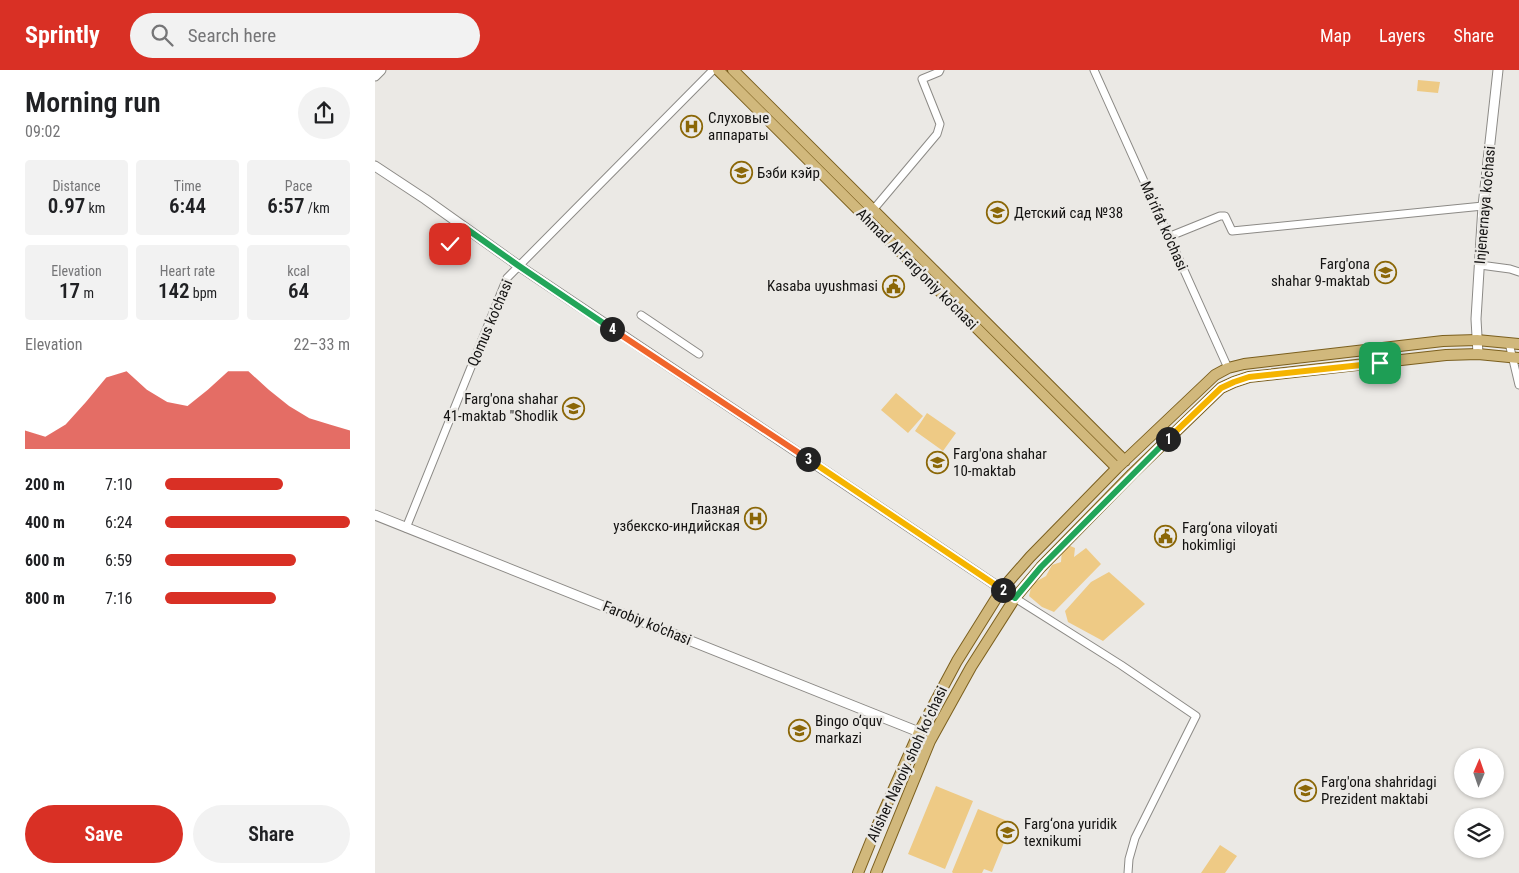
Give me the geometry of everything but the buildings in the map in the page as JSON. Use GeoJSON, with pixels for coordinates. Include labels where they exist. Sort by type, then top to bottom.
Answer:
{"type":"FeatureCollection","features":[{"type":"Feature","properties":{"kind":"main road","name":"Ahmad Al-Farg'oniy ko'chasi"},"geometry":{"type":"LineString","coordinates":[[718,70],[1121,465]]}},
{"type":"Feature","properties":{"kind":"main road","name":"Ahmad Al-Farg'oniy ko'chasi"},"geometry":{"type":"LineString","coordinates":[[733,70],[873,210],[1121,465]]}},
{"type":"Feature","properties":{"kind":"main road","name":"Alisher Navoiy shoh koʻchasi"},"geometry":{"type":"LineString","coordinates":[[858,873],[919,732],[936,698],[1002,589],[1030,557],[1121,465],[1215,375],[1228,368],[1244,364],[1424,344],[1477,340],[1514,343]]}},
{"type":"Feature","properties":{"kind":"main road","name":"Alisher Navoiy shoh koʻchasi"},"geometry":{"type":"LineString","coordinates":[[876,873],[930,741],[971,667],[1015,598],[1041,567],[1157,449],[1221,388],[1249,377],[1445,355],[1478,354],[1516,357]]}},
{"type":"Feature","properties":{"kind":"street"},"geometry":{"type":"LineString","coordinates":[[375,76],[381,70]]}},
{"type":"Feature","properties":{"kind":"street","name":"Qomus ko'chasi"},"geometry":{"type":"LineString","coordinates":[[406,528],[507,278],[713,70]]}},
{"type":"Feature","properties":{"kind":"street"},"geometry":{"type":"LineString","coordinates":[[873,210],[937,134],[940,124],[922,79],[940,70]]}},
{"type":"Feature","properties":{"kind":"street","name":"Ma'rifat ko'chasi"},"geometry":{"type":"LineString","coordinates":[[1095,70],[1234,382]]}},
{"type":"Feature","properties":{"kind":"street","name":"Injenernaya ko'chasi"},"geometry":{"type":"LineString","coordinates":[[1478,354],[1483,206],[1498,70]]}},
{"type":"Feature","properties":{"kind":"street"},"geometry":{"type":"LineString","coordinates":[[375,166],[519,266],[1015,598],[1121,665],[1196,716],[1135,838],[1129,859],[1128,873]]}},
{"type":"Feature","properties":{"kind":"street"},"geometry":{"type":"LineString","coordinates":[[1169,237],[1220,216],[1225,216],[1232,231],[1483,206]]}},
{"type":"Feature","properties":{"kind":"street"},"geometry":{"type":"LineString","coordinates":[[457,255],[444,246],[464,227]]}},
{"type":"Feature","properties":{"kind":"street"},"geometry":{"type":"LineString","coordinates":[[1480,265],[1519,272]]}},
{"type":"Feature","properties":{"kind":"street"},"geometry":{"type":"LineString","coordinates":[[641,315],[699,354]]}},
{"type":"Feature","properties":{"kind":"street"},"geometry":{"type":"LineString","coordinates":[[1514,343],[1519,385]]}},
{"type":"Feature","properties":{"kind":"street","name":"Farobiy ko'chasi"},"geometry":{"type":"LineString","coordinates":[[375,515],[919,732]]}},
{"type":"Feature","properties":{"kind":"shaded area"},"geometry":{"type":"Polygon","coordinates":[[[1418,80],[1440,82],[1438,93],[1417,91],[1418,80]]]}},
{"type":"Feature","properties":{"kind":"shaded area"},"geometry":{"type":"Polygon","coordinates":[[[896,393],[923,416],[908,433],[881,410],[896,393]]]}},
{"type":"Feature","properties":{"kind":"shaded area"},"geometry":{"type":"Polygon","coordinates":[[[927,413],[956,433],[943,451],[915,431],[927,413]]]}},
{"type":"Feature","properties":{"kind":"shaded area"},"geometry":{"type":"Polygon","coordinates":[[[1068,545],[1075,548],[1074,557],[1086,548],[1101,564],[1054,612],[1042,607],[1029,596],[1032,584],[1046,576],[1052,565],[1061,562],[1062,549],[1068,545]]]}},
{"type":"Feature","properties":{"kind":"shaded area"},"geometry":{"type":"Polygon","coordinates":[[[1109,572],[1145,604],[1103,641],[1068,622],[1065,611],[1091,582],[1109,572]]]}},
{"type":"Feature","properties":{"kind":"shaded area"},"geometry":{"type":"Polygon","coordinates":[[[936,786],[973,801],[945,869],[908,854],[936,786]]]}},
{"type":"Feature","properties":{"kind":"shaded area"},"geometry":{"type":"Polygon","coordinates":[[[978,809],[1012,823],[992,872],[984,869],[982,873],[953,873],[952,872],[978,809]]]}},
{"type":"Feature","properties":{"kind":"shaded area"},"geometry":{"type":"Polygon","coordinates":[[[1220,845],[1237,856],[1225,873],[1201,873],[1220,845]]]}},
{"type":"Feature","properties":{"kind":"place","name":"Слуховые аппараты"},"geometry":{"type":"Point","coordinates":[692,127]}},
{"type":"Feature","properties":{"kind":"place","name":"Бэби кэйр"},"geometry":{"type":"Point","coordinates":[741,173]}},
{"type":"Feature","properties":{"kind":"place","name":"Детский сад №38"},"geometry":{"type":"Point","coordinates":[998,213]}},
{"type":"Feature","properties":{"kind":"place","name":"Farg'ona shahar 9-maktab"},"geometry":{"type":"Point","coordinates":[1386,273]}},
{"type":"Feature","properties":{"kind":"place","name":"Kasaba uyushmasi"},"geometry":{"type":"Point","coordinates":[894,286]}},
{"type":"Feature","properties":{"kind":"place","name":"Farg'ona shahar 41-maktab \"Shodlik"},"geometry":{"type":"Point","coordinates":[574,408]}},
{"type":"Feature","properties":{"kind":"place","name":"Farg'ona shahar 10-maktab"},"geometry":{"type":"Point","coordinates":[937,463]}},
{"type":"Feature","properties":{"kind":"place","name":"Глазная узбекско-индийская"},"geometry":{"type":"Point","coordinates":[756,518]}},
{"type":"Feature","properties":{"kind":"place","name":"Farg‘ona viloyati hokimligi"},"geometry":{"type":"Point","coordinates":[1166,537]}},
{"type":"Feature","properties":{"kind":"place","name":"Bingo o‘quv markazi"},"geometry":{"type":"Point","coordinates":[799,730]}},
{"type":"Feature","properties":{"kind":"place","name":"Farg'ona shahridagi Prezident maktabi"},"geometry":{"type":"Point","coordinates":[1305,791]}},
{"type":"Feature","properties":{"kind":"place","name":"Farg‘ona yuridik texnikumi"},"geometry":{"type":"Point","coordinates":[1008,833]}},
{"type":"Feature","properties":{"kind":"route"},"geometry":{"type":"LineString","coordinates":[[450,244],[464,227],[657,359],[1015,598],[1041,567],[1132,474],[1221,388],[1249,377],[1380,363]]}}]}
